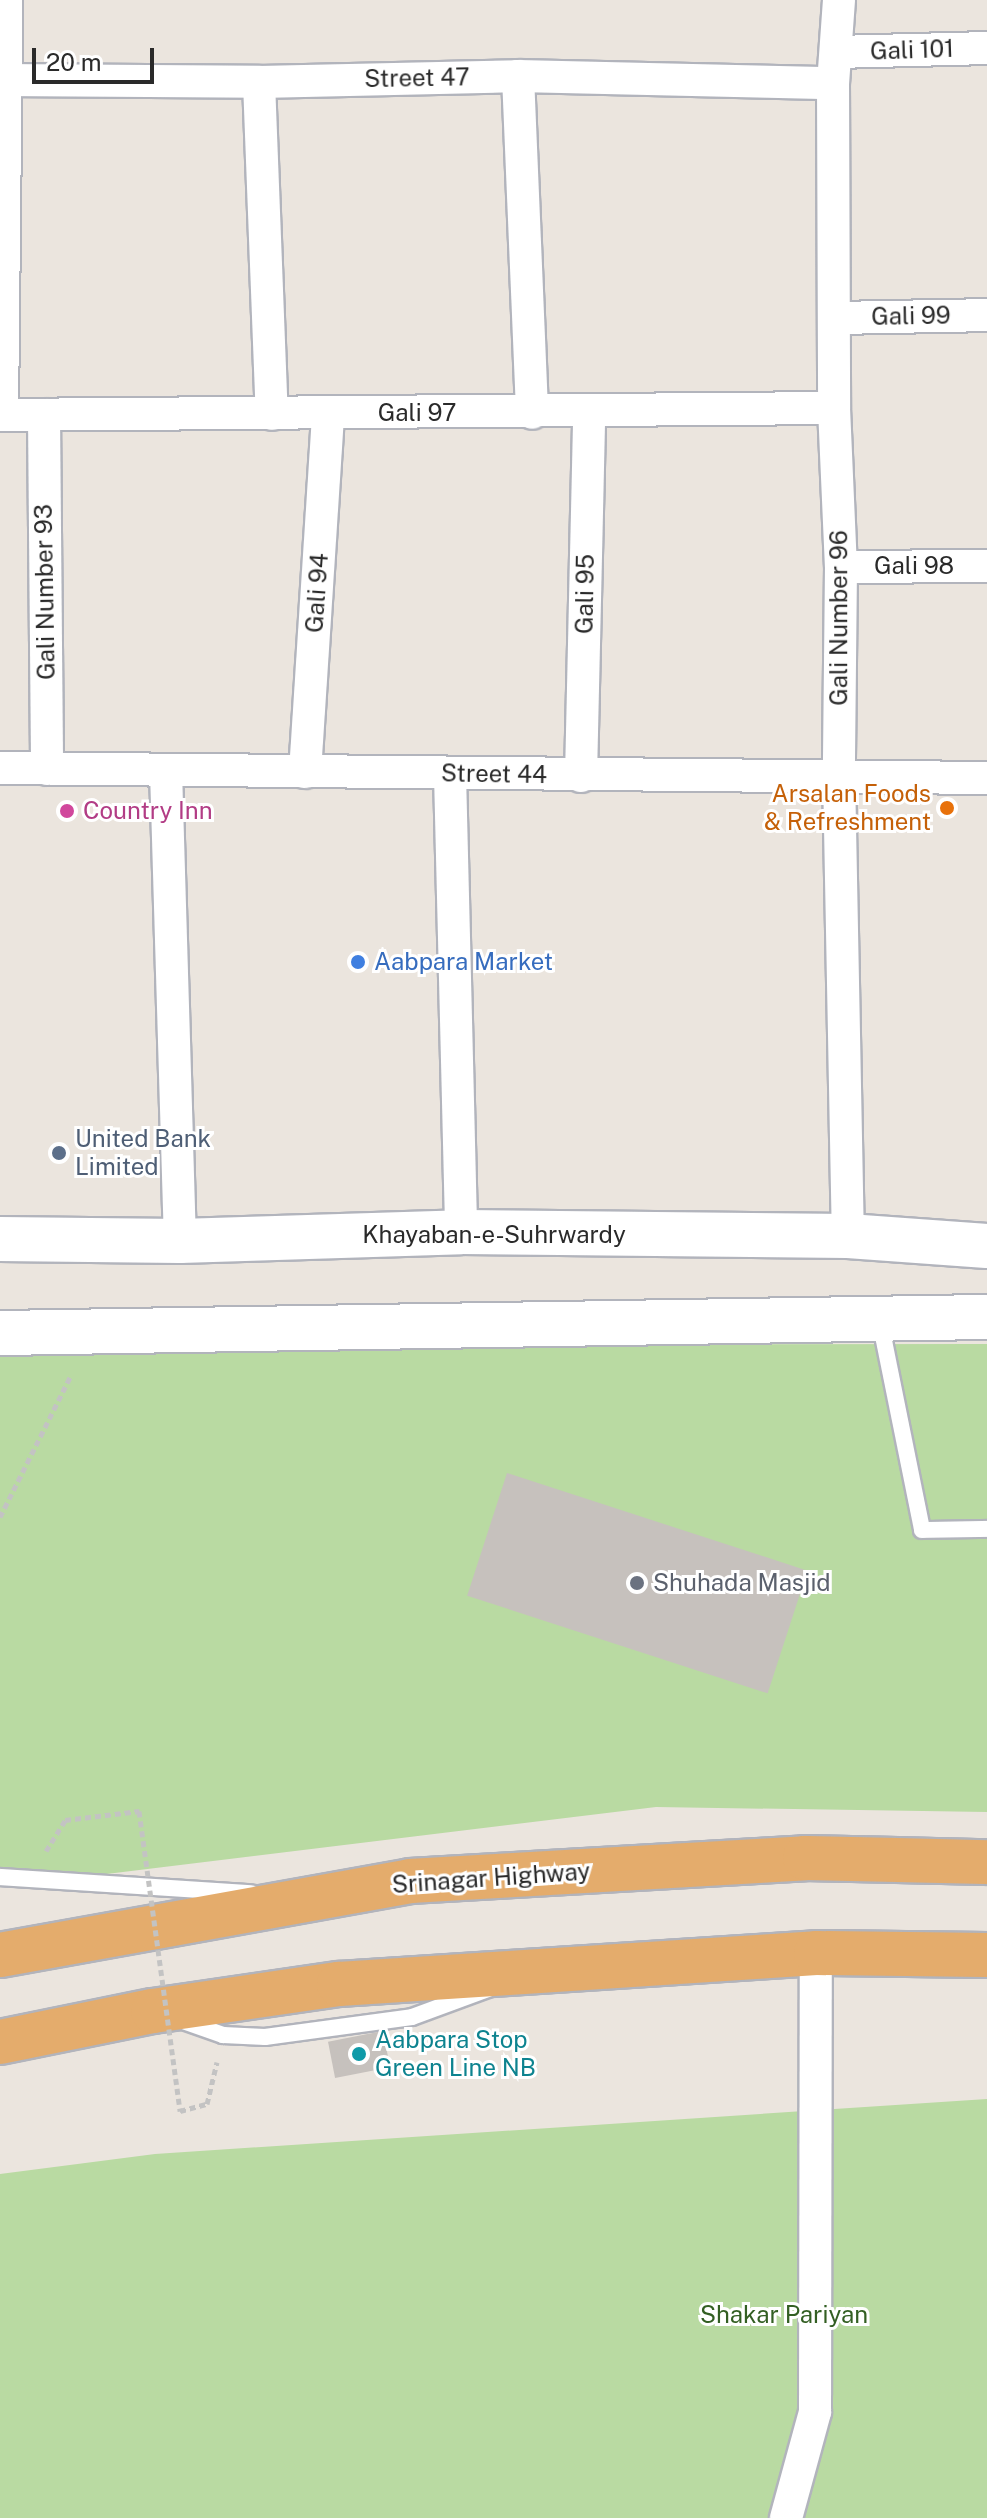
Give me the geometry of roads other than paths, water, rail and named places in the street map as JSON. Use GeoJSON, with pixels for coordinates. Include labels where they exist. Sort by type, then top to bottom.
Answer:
{"type":"FeatureCollection","features":[{"type":"Feature","properties":{"kind":"highway","name":"Srinagar Highway"},"geometry":{"type":"LineString","coordinates":[[0,1955],[410,1881],[790,1859],[987,1862]]}},
{"type":"Feature","properties":{"kind":"highway"},"geometry":{"type":"LineString","coordinates":[[0,2042],[153,2011],[339,1984],[532,1968],[816,1953],[987,1955]]}},
{"type":"Feature","properties":{"kind":"main road","name":"Khayaban-e-Suhrwardy"},"geometry":{"type":"LineString","coordinates":[[0,1239],[180,1241],[461,1232],[848,1236],[987,1246]]}},
{"type":"Feature","properties":{"kind":"main road"},"geometry":{"type":"LineString","coordinates":[[0,1333],[987,1317]]}},
{"type":"Feature","properties":{"kind":"street"},"geometry":{"type":"LineString","coordinates":[[1,415],[6,0]]}},
{"type":"Feature","properties":{"kind":"street","name":"Gali Number 96"},"geometry":{"type":"LineString","coordinates":[[839,0],[835,68],[834,408],[841,567],[839,774],[848,1236]]}},
{"type":"Feature","properties":{"kind":"street","name":"Gali 101"},"geometry":{"type":"LineString","coordinates":[[835,68],[987,48]]}},
{"type":"Feature","properties":{"kind":"street","name":"Street 47"},"geometry":{"type":"LineString","coordinates":[[3,80],[259,82],[835,68]]}},
{"type":"Feature","properties":{"kind":"street"},"geometry":{"type":"LineString","coordinates":[[518,76],[532,413]]}},
{"type":"Feature","properties":{"kind":"street"},"geometry":{"type":"LineString","coordinates":[[259,82],[272,414]]}},
{"type":"Feature","properties":{"kind":"street","name":"Gali 99"},"geometry":{"type":"LineString","coordinates":[[836,318],[987,315]]}},
{"type":"Feature","properties":{"kind":"street","name":"Gali 97"},"geometry":{"type":"LineString","coordinates":[[1,415],[532,413],[834,408]]}},
{"type":"Feature","properties":{"kind":"street","name":"Gali 95"},"geometry":{"type":"LineString","coordinates":[[581,776],[589,412]]}},
{"type":"Feature","properties":{"kind":"street","name":"Gali 94"},"geometry":{"type":"LineString","coordinates":[[305,772],[328,413]]}},
{"type":"Feature","properties":{"kind":"street","name":"Gali Number 93"},"geometry":{"type":"LineString","coordinates":[[44,415],[47,769]]}},
{"type":"Feature","properties":{"kind":"street","name":"Gali 98"},"geometry":{"type":"LineString","coordinates":[[841,567],[987,566]]}},
{"type":"Feature","properties":{"kind":"street","name":"Street 44"},"geometry":{"type":"LineString","coordinates":[[0,768],[581,776],[839,774],[987,778]]}},
{"type":"Feature","properties":{"kind":"street"},"geometry":{"type":"LineString","coordinates":[[166,771],[180,1241]]}},
{"type":"Feature","properties":{"kind":"street"},"geometry":{"type":"LineString","coordinates":[[450,774],[461,1232]]}},
{"type":"Feature","properties":{"kind":"street"},"geometry":{"type":"LineString","coordinates":[[786,2518],[815,2412],[816,1953]]}},
{"type":"Feature","properties":{"kind":"lane"},"geometry":{"type":"LineString","coordinates":[[879,1318],[922,1530],[987,1529]]}},
{"type":"Feature","properties":{"kind":"lane"},"geometry":{"type":"LineString","coordinates":[[0,1877],[310,1897]]}},
{"type":"Feature","properties":{"kind":"lane"},"geometry":{"type":"LineString","coordinates":[[153,2011],[223,2035],[265,2037],[412,2017],[455,2006],[532,1968]]}},
{"type":"Feature","properties":{"kind":"place","name":"Arsalan Foods & Refreshment"},"geometry":{"type":"Point","coordinates":[947,808]}},
{"type":"Feature","properties":{"kind":"place","name":"Country Inn"},"geometry":{"type":"Point","coordinates":[67,811]}},
{"type":"Feature","properties":{"kind":"place","name":"Aabpara Market"},"geometry":{"type":"Point","coordinates":[358,962]}},
{"type":"Feature","properties":{"kind":"place","name":"United Bank Limited"},"geometry":{"type":"Point","coordinates":[59,1153]}},
{"type":"Feature","properties":{"kind":"place","name":"Shuhada Masjid"},"geometry":{"type":"Point","coordinates":[637,1583]}},
{"type":"Feature","properties":{"kind":"place","name":"Aabpara Stop Green Line NB"},"geometry":{"type":"Point","coordinates":[359,2054]}},
{"type":"Feature","properties":{"kind":"park label","name":"Shakar Pariyan"},"geometry":{"type":"Point","coordinates":[784,2315]}}]}
